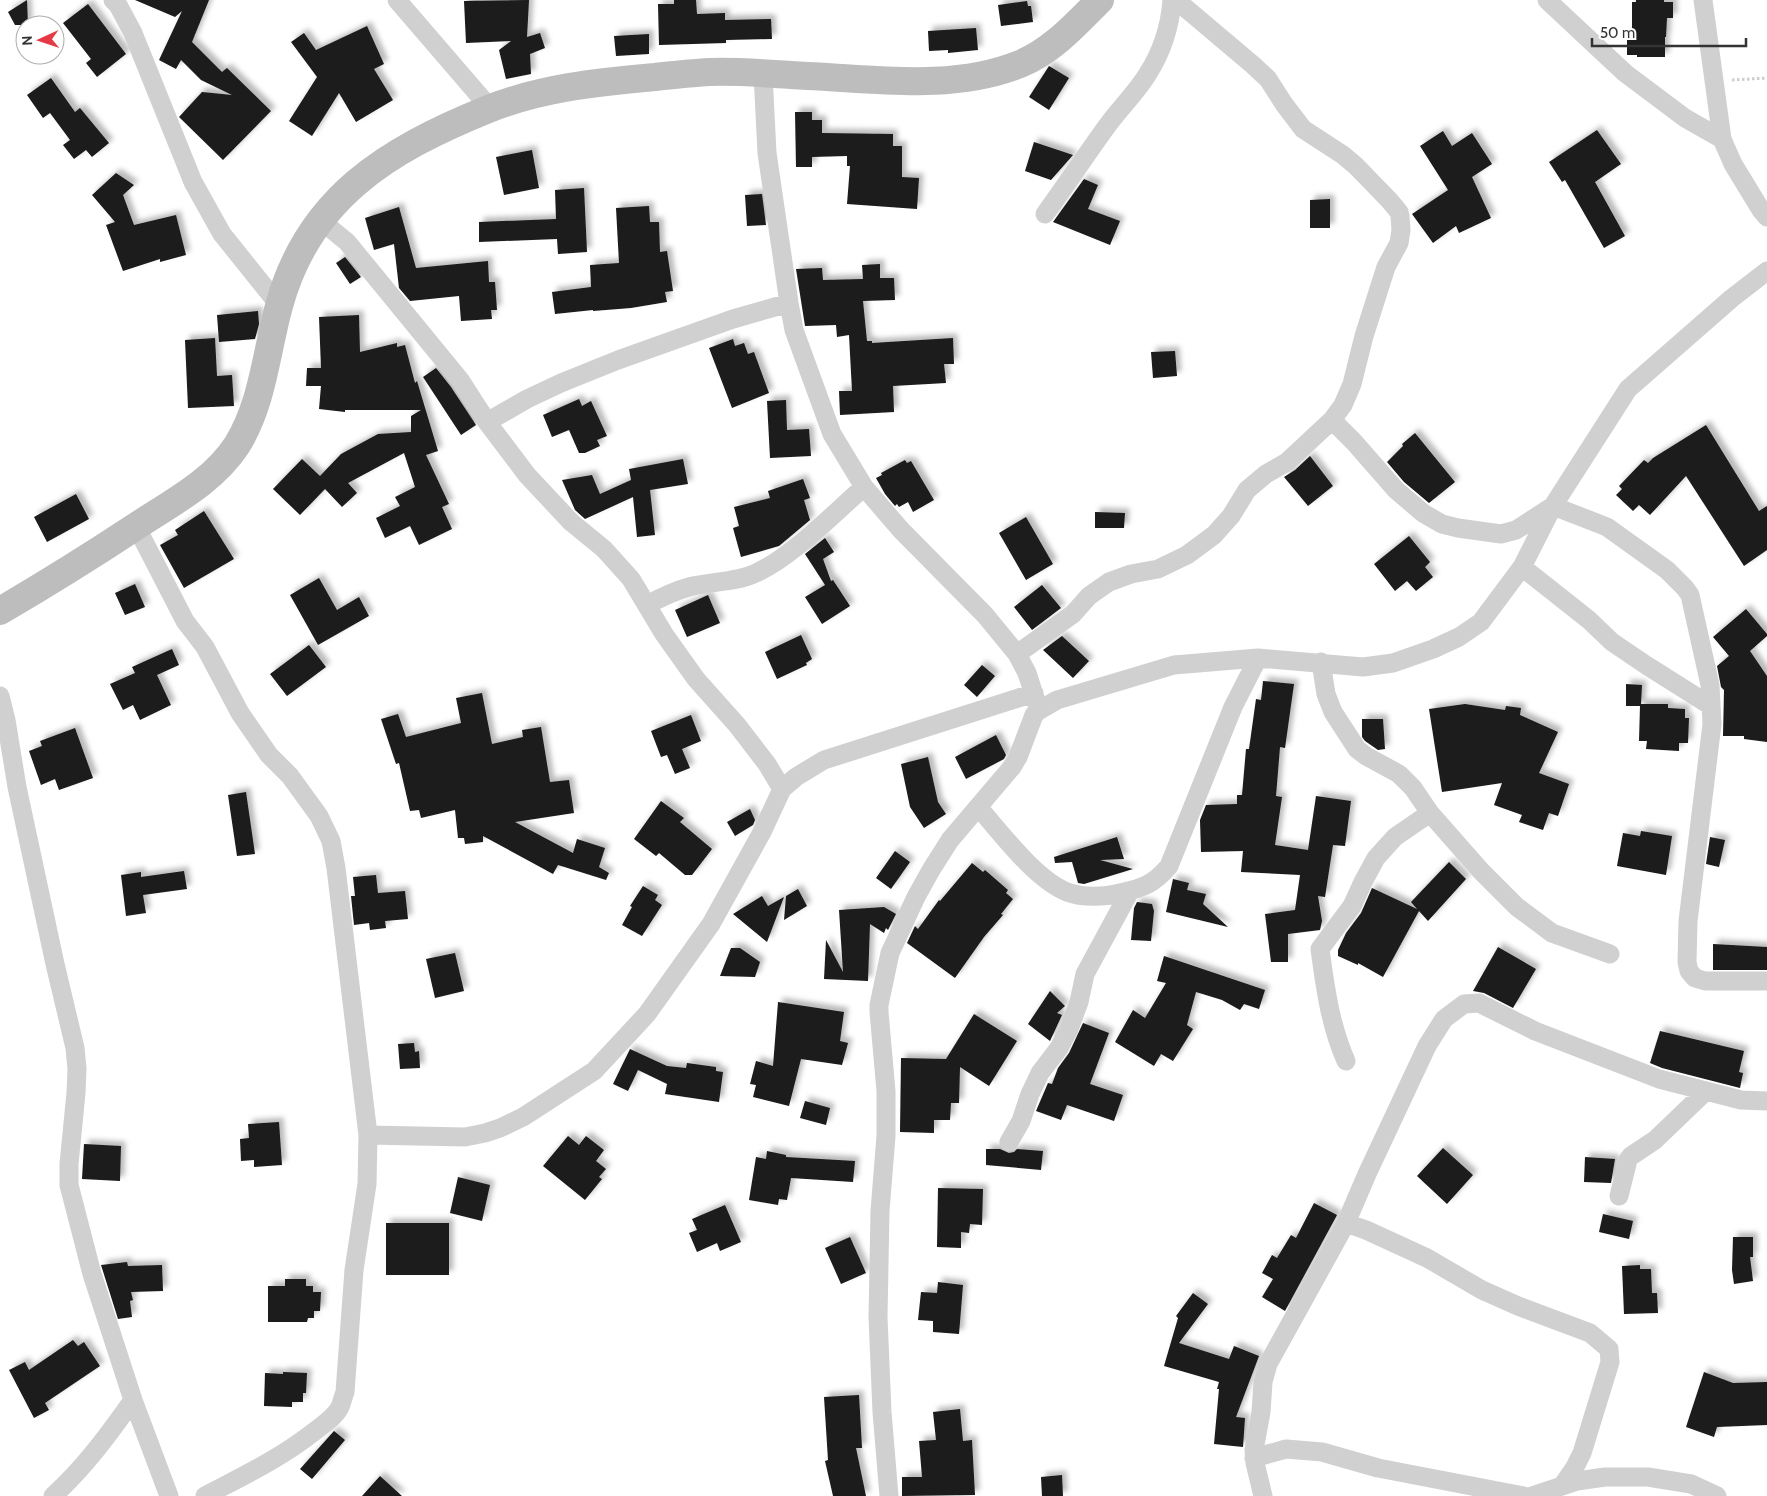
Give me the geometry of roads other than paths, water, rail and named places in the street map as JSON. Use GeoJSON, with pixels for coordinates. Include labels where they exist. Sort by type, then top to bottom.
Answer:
{"type":"FeatureCollection","features":[{"type":"Feature","properties":{"kind":"street"},"geometry":{"type":"LineString","coordinates":[[113,0],[118,5],[133,33],[193,182],[222,234],[279,305]]}},
{"type":"Feature","properties":{"kind":"street"},"geometry":{"type":"LineString","coordinates":[[397,0],[490,108]]}},
{"type":"Feature","properties":{"kind":"street"},"geometry":{"type":"LineString","coordinates":[[0,611],[63,574],[199,486],[236,446],[258,400],[279,305],[292,266],[319,219],[351,186],[377,165],[437,130],[490,108],[553,90],[604,81],[711,72],[920,81],[960,79],[1020,64],[1043,52],[1063,38],[1100,0]]}},
{"type":"Feature","properties":{"kind":"street"},"geometry":{"type":"LineString","coordinates":[[1045,214],[1107,126],[1147,76],[1167,33],[1172,0]]}},
{"type":"Feature","properties":{"kind":"street"},"geometry":{"type":"LineString","coordinates":[[1016,654],[1072,614],[1089,596],[1109,582],[1131,574],[1158,569],[1187,555],[1214,535],[1231,516],[1247,490],[1266,474],[1287,462],[1332,420],[1343,405],[1352,384],[1364,336],[1386,267],[1399,243],[1401,230],[1399,212],[1356,166],[1343,155],[1303,129],[1268,80],[1176,0]]}},
{"type":"Feature","properties":{"kind":"street"},"geometry":{"type":"LineString","coordinates":[[1547,0],[1625,73],[1685,118],[1722,139]]}},
{"type":"Feature","properties":{"kind":"street"},"geometry":{"type":"LineString","coordinates":[[1703,0],[1722,139],[1733,164],[1767,217]]}},
{"type":"Feature","properties":{"kind":"street"},"geometry":{"type":"LineString","coordinates":[[763,74],[767,153],[794,330],[832,434],[864,487],[900,530],[985,615],[1016,654],[1027,673],[1036,702],[1018,757],[1012,767],[950,840],[916,897],[890,953],[879,1005],[878,1012],[886,1091],[886,1136],[880,1211],[878,1317],[882,1412],[889,1496]]}},
{"type":"Feature","properties":{"kind":"street"},"geometry":{"type":"LineString","coordinates":[[319,219],[339,234],[362,260],[460,380],[527,475],[571,522],[619,564],[631,579],[664,634],[696,679],[742,732],[782,788]]}},
{"type":"Feature","properties":{"kind":"street"},"geometry":{"type":"LineString","coordinates":[[368,1134],[465,1137],[485,1133],[523,1117],[549,1102],[594,1071],[647,1014],[711,924],[762,832],[782,788],[824,760],[1036,702],[1057,700],[1174,665],[1258,658],[1363,667],[1374,666],[1393,663],[1433,649],[1459,637],[1481,622],[1522,567],[1552,506],[1628,389],[1732,298],[1767,271]]}},
{"type":"Feature","properties":{"kind":"street"},"geometry":{"type":"LineString","coordinates":[[488,422],[527,399],[618,360],[733,319],[789,303]]}},
{"type":"Feature","properties":{"kind":"street"},"geometry":{"type":"LineString","coordinates":[[1332,420],[1396,490],[1423,513],[1442,524],[1501,534],[1516,530],[1552,506]]}},
{"type":"Feature","properties":{"kind":"street"},"geometry":{"type":"LineString","coordinates":[[647,605],[689,586],[742,578],[771,565],[796,546],[864,487]]}},
{"type":"Feature","properties":{"kind":"street"},"geometry":{"type":"LineString","coordinates":[[1552,506],[1607,527],[1667,570],[1685,588],[1693,604],[1710,684],[1712,724],[1688,921],[1686,962],[1689,972],[1695,978],[1705,981],[1767,981]]}},
{"type":"Feature","properties":{"kind":"street"},"geometry":{"type":"LineString","coordinates":[[136,526],[185,621],[205,647],[240,713],[269,755],[290,776],[313,808],[330,841],[336,868],[368,1134],[367,1184],[354,1270],[345,1392],[340,1406],[334,1415],[296,1447],[205,1496]]}},
{"type":"Feature","properties":{"kind":"street"},"geometry":{"type":"LineString","coordinates":[[1522,567],[1589,620],[1612,642],[1711,706]]}},
{"type":"Feature","properties":{"kind":"street"},"geometry":{"type":"LineString","coordinates":[[979,808],[1039,874],[1059,888],[1070,893],[1110,896],[1148,885],[1158,879],[1169,866],[1234,707],[1258,658]]}},
{"type":"Feature","properties":{"kind":"street"},"geometry":{"type":"LineString","coordinates":[[1321,662],[1326,694],[1333,712],[1346,735],[1361,752],[1399,774],[1430,813],[1501,893],[1532,919],[1552,933],[1610,954]]}},
{"type":"Feature","properties":{"kind":"street"},"geometry":{"type":"LineString","coordinates":[[0,696],[6,720],[16,786],[55,964],[76,1048],[76,1093],[69,1164],[69,1185],[92,1274],[133,1400],[169,1496]]}},
{"type":"Feature","properties":{"kind":"street"},"geometry":{"type":"LineString","coordinates":[[1346,1060],[1339,1046],[1325,988],[1320,949],[1352,906],[1376,858],[1395,837],[1430,813]]}},
{"type":"Feature","properties":{"kind":"street"},"geometry":{"type":"LineString","coordinates":[[1009,1142],[1021,1121],[1030,1094],[1040,1074],[1070,1029],[1079,1002],[1085,974],[1130,891]]}},
{"type":"Feature","properties":{"kind":"street"},"geometry":{"type":"LineString","coordinates":[[1263,1496],[1254,1458],[1261,1412],[1263,1382],[1268,1364],[1314,1284],[1346,1223],[1427,1046],[1444,1019],[1464,1004],[1478,1003],[1535,1031],[1659,1079],[1741,1100],[1767,1101]]}},
{"type":"Feature","properties":{"kind":"street"},"geometry":{"type":"LineString","coordinates":[[1619,1196],[1628,1160],[1631,1156],[1655,1140],[1705,1092]]}},
{"type":"Feature","properties":{"kind":"street"},"geometry":{"type":"LineString","coordinates":[[1346,1223],[1366,1230],[1427,1258],[1482,1290],[1518,1306],[1590,1333],[1609,1349],[1610,1362],[1582,1453],[1562,1486]]}},
{"type":"Feature","properties":{"kind":"street"},"geometry":{"type":"LineString","coordinates":[[53,1496],[65,1486],[101,1444],[133,1400]]}},
{"type":"Feature","properties":{"kind":"street"},"geometry":{"type":"LineString","coordinates":[[1254,1458],[1286,1449],[1322,1452],[1378,1468],[1524,1496]]}},
{"type":"Feature","properties":{"kind":"street"},"geometry":{"type":"LineString","coordinates":[[1532,1496],[1562,1486],[1605,1477],[1648,1477],[1692,1484],[1716,1496]]}}]}
